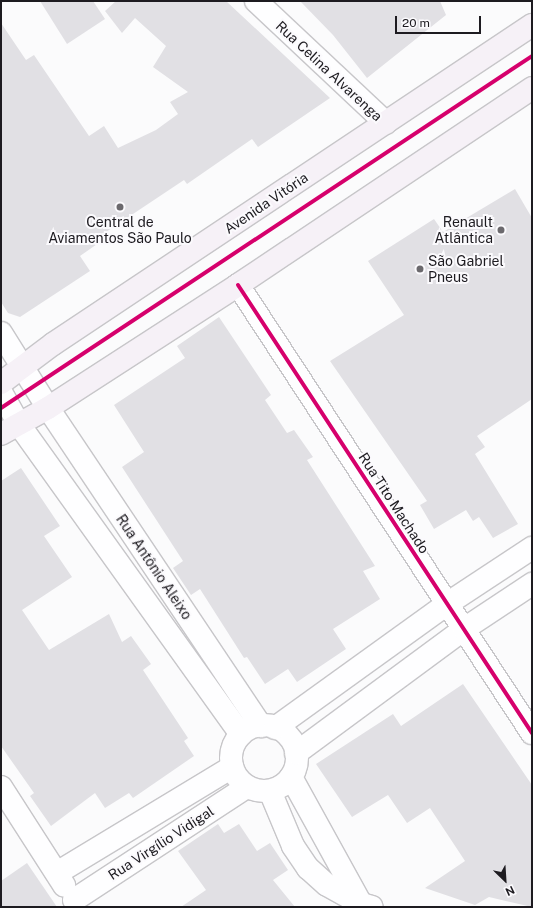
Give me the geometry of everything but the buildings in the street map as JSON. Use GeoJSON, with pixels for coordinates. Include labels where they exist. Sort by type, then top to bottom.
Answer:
{"type":"FeatureCollection","features":[{"type":"Feature","properties":{"kind":"main road","name":"Avenida Vitória"},"geometry":{"type":"LineString","coordinates":[[1,382],[22,366],[532,25]]}},
{"type":"Feature","properties":{"kind":"main road"},"geometry":{"type":"LineString","coordinates":[[10,429],[48,408],[238,285],[532,88]]}},
{"type":"Feature","properties":{"kind":"street","name":"Rua Celina Alvarenga"},"geometry":{"type":"LineString","coordinates":[[256,1],[386,123]]}},
{"type":"Feature","properties":{"kind":"street","name":"Rua Tito Machado"},"geometry":{"type":"LineString","coordinates":[[238,285],[532,733]]}},
{"type":"Feature","properties":{"kind":"street","name":"Rua Antônio Aleixo"},"geometry":{"type":"LineString","coordinates":[[1,334],[48,408],[268,727]]}},
{"type":"Feature","properties":{"kind":"street","name":"Rua Antônio Aleixo"},"geometry":{"type":"LineString","coordinates":[[1,392],[10,429],[241,734]]}},
{"type":"Feature","properties":{"kind":"street"},"geometry":{"type":"LineString","coordinates":[[268,727],[283,731],[293,742],[296,753],[296,767],[291,777],[285,784],[270,791],[259,791],[247,787],[236,777],[232,767],[231,754],[234,743],[241,734],[268,727],[447,604],[532,548]]}},
{"type":"Feature","properties":{"kind":"street"},"geometry":{"type":"LineString","coordinates":[[296,753],[464,629],[532,584]]}},
{"type":"Feature","properties":{"kind":"street"},"geometry":{"type":"LineString","coordinates":[[57,873],[232,767]]}},
{"type":"Feature","properties":{"kind":"street"},"geometry":{"type":"LineString","coordinates":[[291,777],[366,905]]}},
{"type":"Feature","properties":{"kind":"street","name":"Rua Virgílio Vidigal"},"geometry":{"type":"LineString","coordinates":[[1,787],[77,904],[247,787]]}},
{"type":"Feature","properties":{"kind":"street"},"geometry":{"type":"LineString","coordinates":[[270,791],[293,846],[308,868],[327,885],[366,905]]}},
{"type":"Feature","properties":{"kind":"cycle path"},"geometry":{"type":"LineString","coordinates":[[1,408],[532,56]]}},
{"type":"Feature","properties":{"kind":"cycle path"},"geometry":{"type":"LineString","coordinates":[[238,285],[532,733]]}},
{"type":"Feature","properties":{"kind":"place","name":"Central de Aviamentos São Paulo"},"geometry":{"type":"Point","coordinates":[120,207]}},
{"type":"Feature","properties":{"kind":"place","name":"Renault Atlântica"},"geometry":{"type":"Point","coordinates":[501,230]}},
{"type":"Feature","properties":{"kind":"place","name":"São Gabriel Pneus"},"geometry":{"type":"Point","coordinates":[420,269]}}]}
